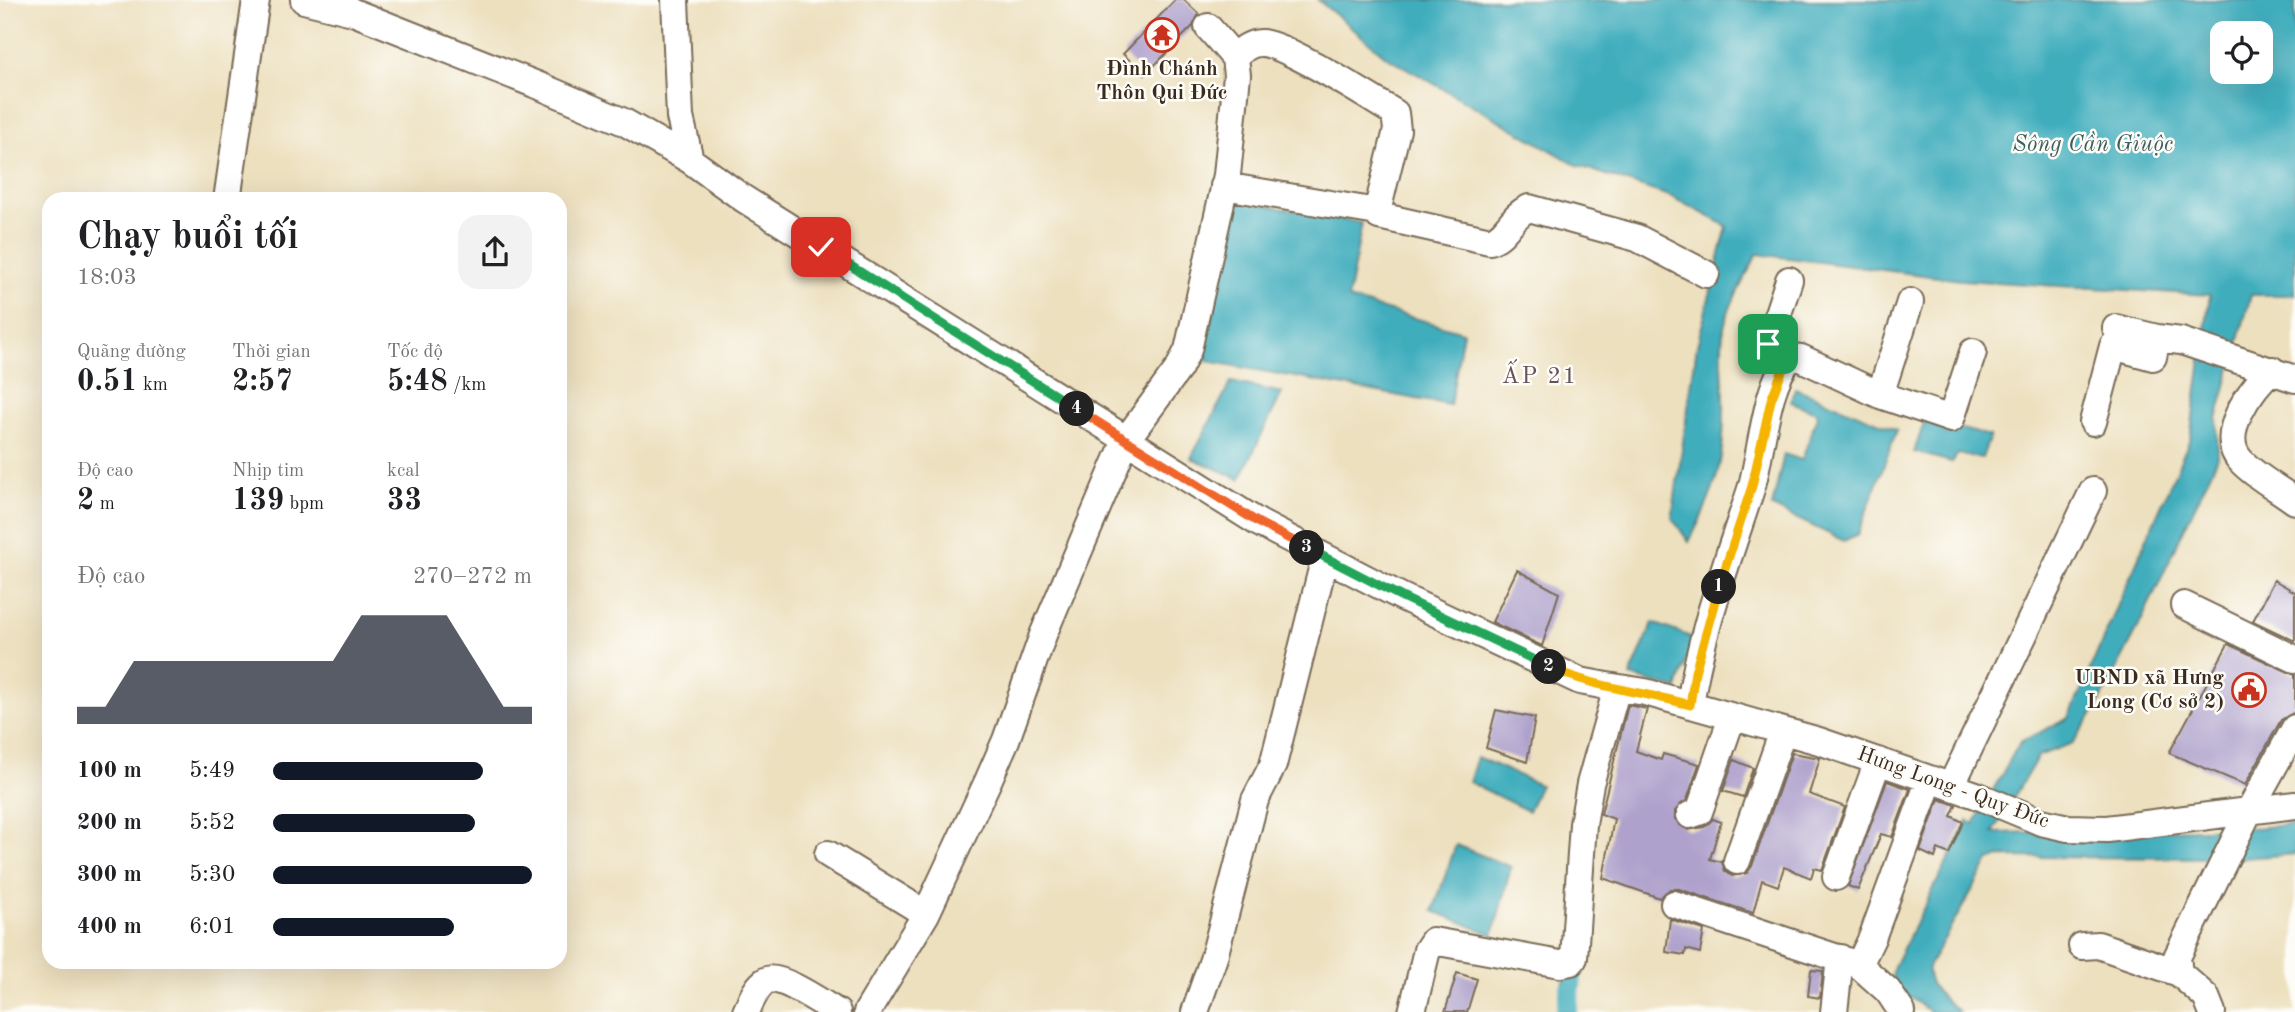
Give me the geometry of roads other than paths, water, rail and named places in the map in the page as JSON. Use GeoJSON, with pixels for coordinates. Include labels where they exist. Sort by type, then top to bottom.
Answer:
{"type":"FeatureCollection","features":[{"type":"Feature","properties":{"kind":"street"},"geometry":{"type":"LineString","coordinates":[[228,192],[256,0]]}},
{"type":"Feature","properties":{"kind":"street","name":"Hưng Long - Quy Đức"},"geometry":{"type":"LineString","coordinates":[[304,0],[353,12],[624,122],[690,160],[744,199],[1259,523],[1580,681],[1645,692],[1783,731],[1941,783],[2041,822],[2068,828],[2107,829],[2295,805]]}},
{"type":"Feature","properties":{"kind":"street"},"geometry":{"type":"LineString","coordinates":[[675,0],[680,117],[690,160]]}},
{"type":"Feature","properties":{"kind":"street"},"geometry":{"type":"LineString","coordinates":[[867,1012],[926,914],[1006,740],[1043,635],[1126,440],[1179,368],[1188,350],[1224,186],[1237,75],[1235,58],[1208,27]]}},
{"type":"Feature","properties":{"kind":"street"},"geometry":{"type":"LineString","coordinates":[[1235,58],[1241,50],[1262,43],[1294,55],[1395,113],[1397,130],[1377,212]]}},
{"type":"Feature","properties":{"kind":"street"},"geometry":{"type":"LineString","coordinates":[[1224,186],[1377,212],[1379,216],[1490,241],[1499,238],[1515,214],[1529,208],[1637,238],[1706,275]]}},
{"type":"Feature","properties":{"kind":"street"},"geometry":{"type":"LineString","coordinates":[[1790,280],[1768,344],[1791,357],[1801,358],[1880,395],[1951,419],[1973,352]]}},
{"type":"Feature","properties":{"kind":"street"},"geometry":{"type":"LineString","coordinates":[[1880,395],[1910,302]]}},
{"type":"Feature","properties":{"kind":"street"},"geometry":{"type":"LineString","coordinates":[[2116,328],[2181,341],[2283,375]]}},
{"type":"Feature","properties":{"kind":"street"},"geometry":{"type":"LineString","coordinates":[[2093,422],[2113,346],[2154,358],[2157,338]]}},
{"type":"Feature","properties":{"kind":"street"},"geometry":{"type":"LineString","coordinates":[[1690,705],[1702,645],[1752,486],[1771,400],[1785,364],[1791,357]]}},
{"type":"Feature","properties":{"kind":"street"},"geometry":{"type":"LineString","coordinates":[[2283,375],[2256,383],[2245,400],[2234,443],[2241,462],[2295,501]]}},
{"type":"Feature","properties":{"kind":"street"},"geometry":{"type":"LineString","coordinates":[[1833,1012],[1850,961],[1872,938],[1941,783],[2093,491]]}},
{"type":"Feature","properties":{"kind":"street"},"geometry":{"type":"LineString","coordinates":[[1195,1012],[1214,957],[1255,800],[1273,765],[1325,557]]}},
{"type":"Feature","properties":{"kind":"street"},"geometry":{"type":"LineString","coordinates":[[2184,605],[2295,659]]}},
{"type":"Feature","properties":{"kind":"street"},"geometry":{"type":"LineString","coordinates":[[1412,1012],[1427,950],[1433,942],[1560,964],[1571,962],[1574,958],[1583,824],[1609,686]]}},
{"type":"Feature","properties":{"kind":"street"},"geometry":{"type":"LineString","coordinates":[[1690,815],[1699,812],[1732,717]]}},
{"type":"Feature","properties":{"kind":"street"},"geometry":{"type":"LineString","coordinates":[[2179,973],[2177,957],[2249,811],[2295,728]]}},
{"type":"Feature","properties":{"kind":"street"},"geometry":{"type":"LineString","coordinates":[[1737,861],[1783,731]]}},
{"type":"Feature","properties":{"kind":"street"},"geometry":{"type":"LineString","coordinates":[[1836,877],[1878,761]]}},
{"type":"Feature","properties":{"kind":"street"},"geometry":{"type":"LineString","coordinates":[[828,854],[926,914]]}},
{"type":"Feature","properties":{"kind":"street"},"geometry":{"type":"LineString","coordinates":[[1674,904],[1850,961],[1888,991],[1902,1012]]}},
{"type":"Feature","properties":{"kind":"street"},"geometry":{"type":"LineString","coordinates":[[2082,946],[2098,945],[2179,973],[2206,997],[2212,1012]]}},
{"type":"Feature","properties":{"kind":"street"},"geometry":{"type":"LineString","coordinates":[[746,1012],[756,990],[766,981],[773,979],[784,981],[836,1012]]}},
{"type":"Feature","properties":{"kind":"water","name":"Sông Cần Giuộc"},"geometry":{"type":"Polygon","coordinates":[[[1318,0],[2295,0],[2295,295],[2251,295],[2217,419],[2218,457],[2135,634],[2096,709],[2073,743],[2038,756],[1993,833],[2254,828],[2295,824],[2295,854],[2243,858],[1999,857],[1989,861],[1928,967],[1933,987],[1959,1012],[1930,1012],[1898,988],[1892,978],[1894,966],[1968,821],[1974,824],[2020,742],[2069,718],[2190,439],[2210,295],[1961,280],[1757,254],[1725,323],[1722,349],[1724,420],[1721,456],[1707,505],[1689,542],[1672,518],[1697,346],[1727,226],[1672,197],[1577,165],[1387,57],[1318,0]]]}},
{"type":"Feature","properties":{"kind":"water"},"geometry":{"type":"Polygon","coordinates":[[[1232,199],[1362,223],[1348,299],[1463,332],[1450,405],[1196,359],[1232,199]]]}},
{"type":"Feature","properties":{"kind":"water"},"geometry":{"type":"Polygon","coordinates":[[[1231,382],[1282,393],[1240,479],[1191,458],[1231,382]]]}},
{"type":"Feature","properties":{"kind":"water"},"geometry":{"type":"Polygon","coordinates":[[[1795,388],[1897,430],[1858,534],[1844,541],[1772,507],[1784,454],[1802,460],[1818,413],[1791,402],[1795,388]]]}},
{"type":"Feature","properties":{"kind":"water"},"geometry":{"type":"Polygon","coordinates":[[[1925,420],[1990,436],[1982,458],[1958,454],[1952,462],[1914,452],[1925,420]]]}},
{"type":"Feature","properties":{"kind":"water"},"geometry":{"type":"Polygon","coordinates":[[[1653,623],[1694,638],[1677,689],[1630,676],[1653,623]]]}},
{"type":"Feature","properties":{"kind":"water"},"geometry":{"type":"Polygon","coordinates":[[[1477,757],[1540,785],[1528,811],[1469,782],[1477,757]]]}},
{"type":"Feature","properties":{"kind":"water"},"geometry":{"type":"Polygon","coordinates":[[[1456,845],[1511,867],[1493,935],[1433,911],[1456,845]]]}},
{"type":"Feature","properties":{"kind":"water"},"geometry":{"type":"Polygon","coordinates":[[[1566,972],[1580,975],[1575,1012],[1558,1012],[1566,972]]]}},
{"type":"Feature","properties":{"kind":"waterway"},"geometry":{"type":"LineString","coordinates":[[1571,973],[1580,975],[1575,1012]]}},
{"type":"Feature","properties":{"kind":"waterway"},"geometry":{"type":"LineString","coordinates":[[1558,1012],[1563,986]]}},
{"type":"Feature","properties":{"kind":"place","name":"Đình Chánh Thôn Qui Đức"},"geometry":{"type":"Point","coordinates":[1162,35]}},
{"type":"Feature","properties":{"kind":"place","name":"UBND xã Hưng Long (Cơ sở 2)"},"geometry":{"type":"Point","coordinates":[2249,690]}},
{"type":"Feature","properties":{"kind":"district","name":"ẤP 21"},"geometry":{"type":"Point","coordinates":[1540,376]}}]}
